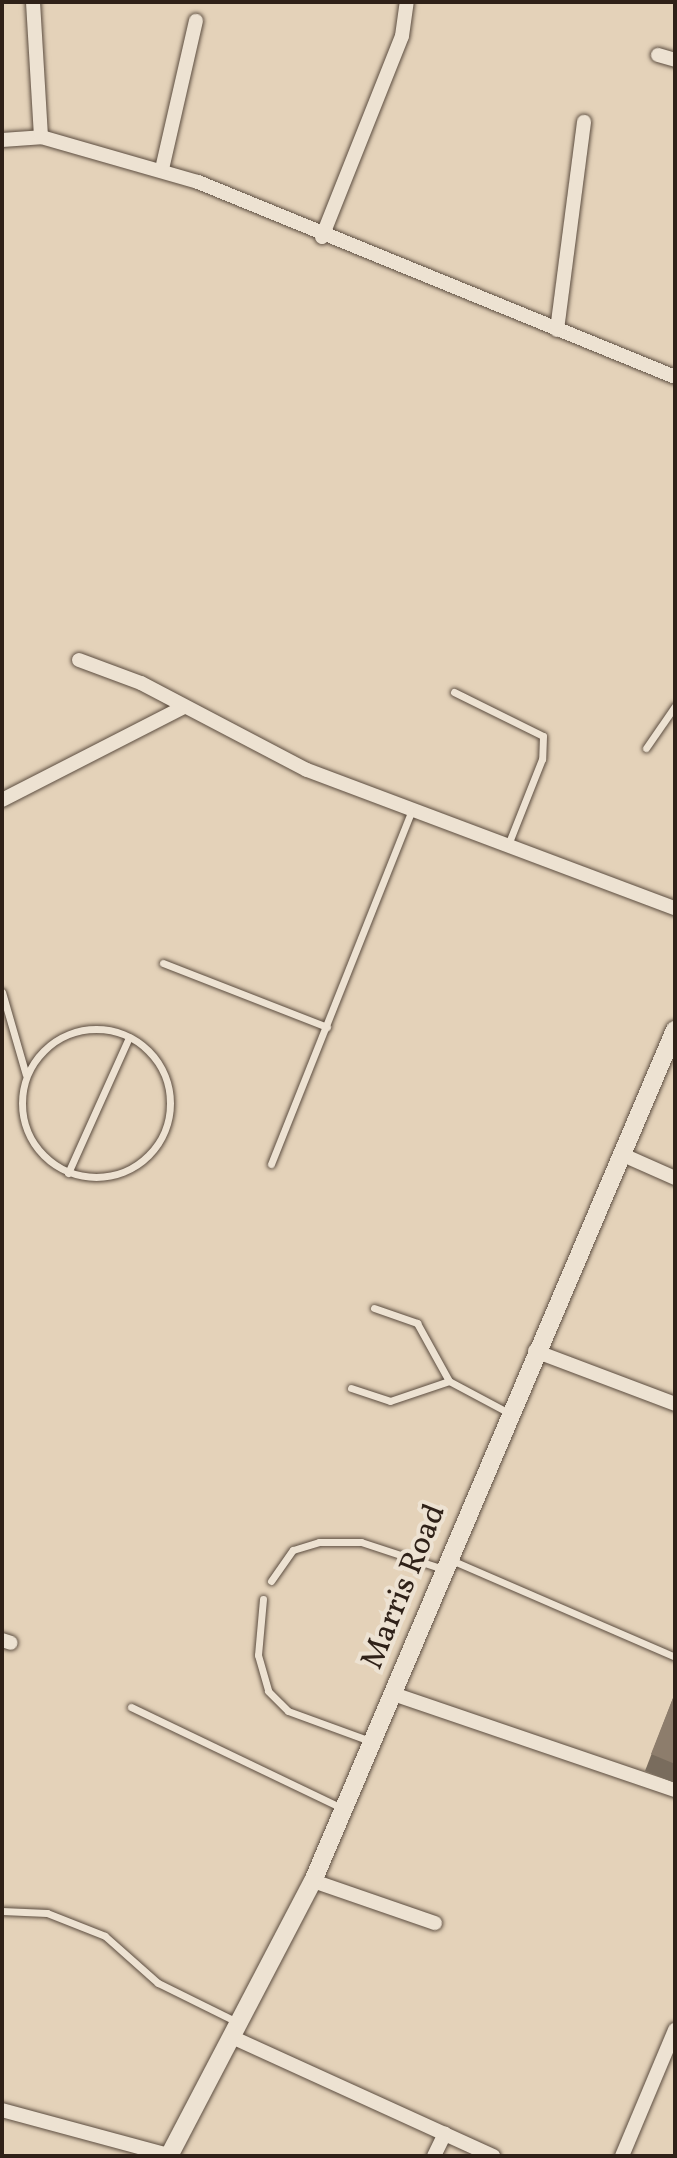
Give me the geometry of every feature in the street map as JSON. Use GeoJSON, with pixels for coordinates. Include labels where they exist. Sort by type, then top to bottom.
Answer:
{"type":"FeatureCollection","features":[{"type":"Feature","properties":{"kind":"street"},"geometry":{"type":"LineString","coordinates":[[33,2],[41,137]]}},
{"type":"Feature","properties":{"kind":"street"},"geometry":{"type":"LineString","coordinates":[[322,237],[402,36],[407,2]]}},
{"type":"Feature","properties":{"kind":"street"},"geometry":{"type":"LineString","coordinates":[[162,169],[196,21]]}},
{"type":"Feature","properties":{"kind":"street"},"geometry":{"type":"LineString","coordinates":[[658,55],[675,60]]}},
{"type":"Feature","properties":{"kind":"street"},"geometry":{"type":"LineString","coordinates":[[557,330],[584,122]]}},
{"type":"Feature","properties":{"kind":"street"},"geometry":{"type":"LineString","coordinates":[[2,140],[41,137],[162,169],[322,237],[675,377]]}},
{"type":"Feature","properties":{"kind":"street"},"geometry":{"type":"LineString","coordinates":[[79,660],[307,770],[675,908]]}},
{"type":"Feature","properties":{"kind":"street"},"geometry":{"type":"LineString","coordinates":[[2,800],[182,708]]}},
{"type":"Feature","properties":{"kind":"street","name":"Marris Road"},"geometry":{"type":"LineString","coordinates":[[169,2156],[238,2031],[313,1881],[535,1351],[675,1030]]}},
{"type":"Feature","properties":{"kind":"street"},"geometry":{"type":"LineString","coordinates":[[623,1155],[675,1178]]}},
{"type":"Feature","properties":{"kind":"street"},"geometry":{"type":"LineString","coordinates":[[535,1351],[675,1404]]}},
{"type":"Feature","properties":{"kind":"street"},"geometry":{"type":"LineString","coordinates":[[393,1694],[675,1790]]}},
{"type":"Feature","properties":{"kind":"street"},"geometry":{"type":"LineString","coordinates":[[313,1881],[435,1923]]}},
{"type":"Feature","properties":{"kind":"street"},"geometry":{"type":"LineString","coordinates":[[622,2156],[675,2030]]}},
{"type":"Feature","properties":{"kind":"street"},"geometry":{"type":"LineString","coordinates":[[238,2031],[493,2156]]}},
{"type":"Feature","properties":{"kind":"street"},"geometry":{"type":"LineString","coordinates":[[2,2110],[169,2156]]}},
{"type":"Feature","properties":{"kind":"street"},"geometry":{"type":"LineString","coordinates":[[434,2156],[445,2133]]}},
{"type":"Feature","properties":{"kind":"lane"},"geometry":{"type":"LineString","coordinates":[[454,692],[543,736],[542,759],[508,847]]}},
{"type":"Feature","properties":{"kind":"lane"},"geometry":{"type":"LineString","coordinates":[[646,748],[675,706]]}},
{"type":"Feature","properties":{"kind":"lane"},"geometry":{"type":"LineString","coordinates":[[271,1164],[412,810]]}},
{"type":"Feature","properties":{"kind":"lane"},"geometry":{"type":"LineString","coordinates":[[163,963],[327,1027]]}},
{"type":"Feature","properties":{"kind":"lane"},"geometry":{"type":"LineString","coordinates":[[3,998],[26,1075]]}},
{"type":"Feature","properties":{"kind":"lane"},"geometry":{"type":"LineString","coordinates":[[95,1028],[129,1037],[165,1073],[171,1102],[166,1131],[126,1172],[97,1178],[68,1173],[43,1157],[27,1133],[20,1104],[26,1075],[42,1051],[66,1034],[95,1028]]}},
{"type":"Feature","properties":{"kind":"lane"},"geometry":{"type":"LineString","coordinates":[[68,1173],[129,1037]]}},
{"type":"Feature","properties":{"kind":"lane"},"geometry":{"type":"LineString","coordinates":[[374,1308],[417,1323],[449,1381],[509,1413]]}},
{"type":"Feature","properties":{"kind":"lane"},"geometry":{"type":"LineString","coordinates":[[351,1388],[390,1401],[449,1381]]}},
{"type":"Feature","properties":{"kind":"lane"},"geometry":{"type":"LineString","coordinates":[[271,1581],[293,1550],[346,1540],[447,1564],[675,1657]]}},
{"type":"Feature","properties":{"kind":"lane"},"geometry":{"type":"LineString","coordinates":[[263,1599],[257,1643],[268,1691],[288,1711],[371,1742]]}},
{"type":"Feature","properties":{"kind":"lane"},"geometry":{"type":"LineString","coordinates":[[131,1707],[344,1809]]}},
{"type":"Feature","properties":{"kind":"lane"},"geometry":{"type":"LineString","coordinates":[[2,1911],[47,1913],[105,1936],[158,1983],[238,2031]]}},
{"type":"Feature","properties":{"kind":"building"},"geometry":{"type":"Polygon","coordinates":[[[675,1693],[675,1764],[651,1754],[675,1693]]]}}]}
